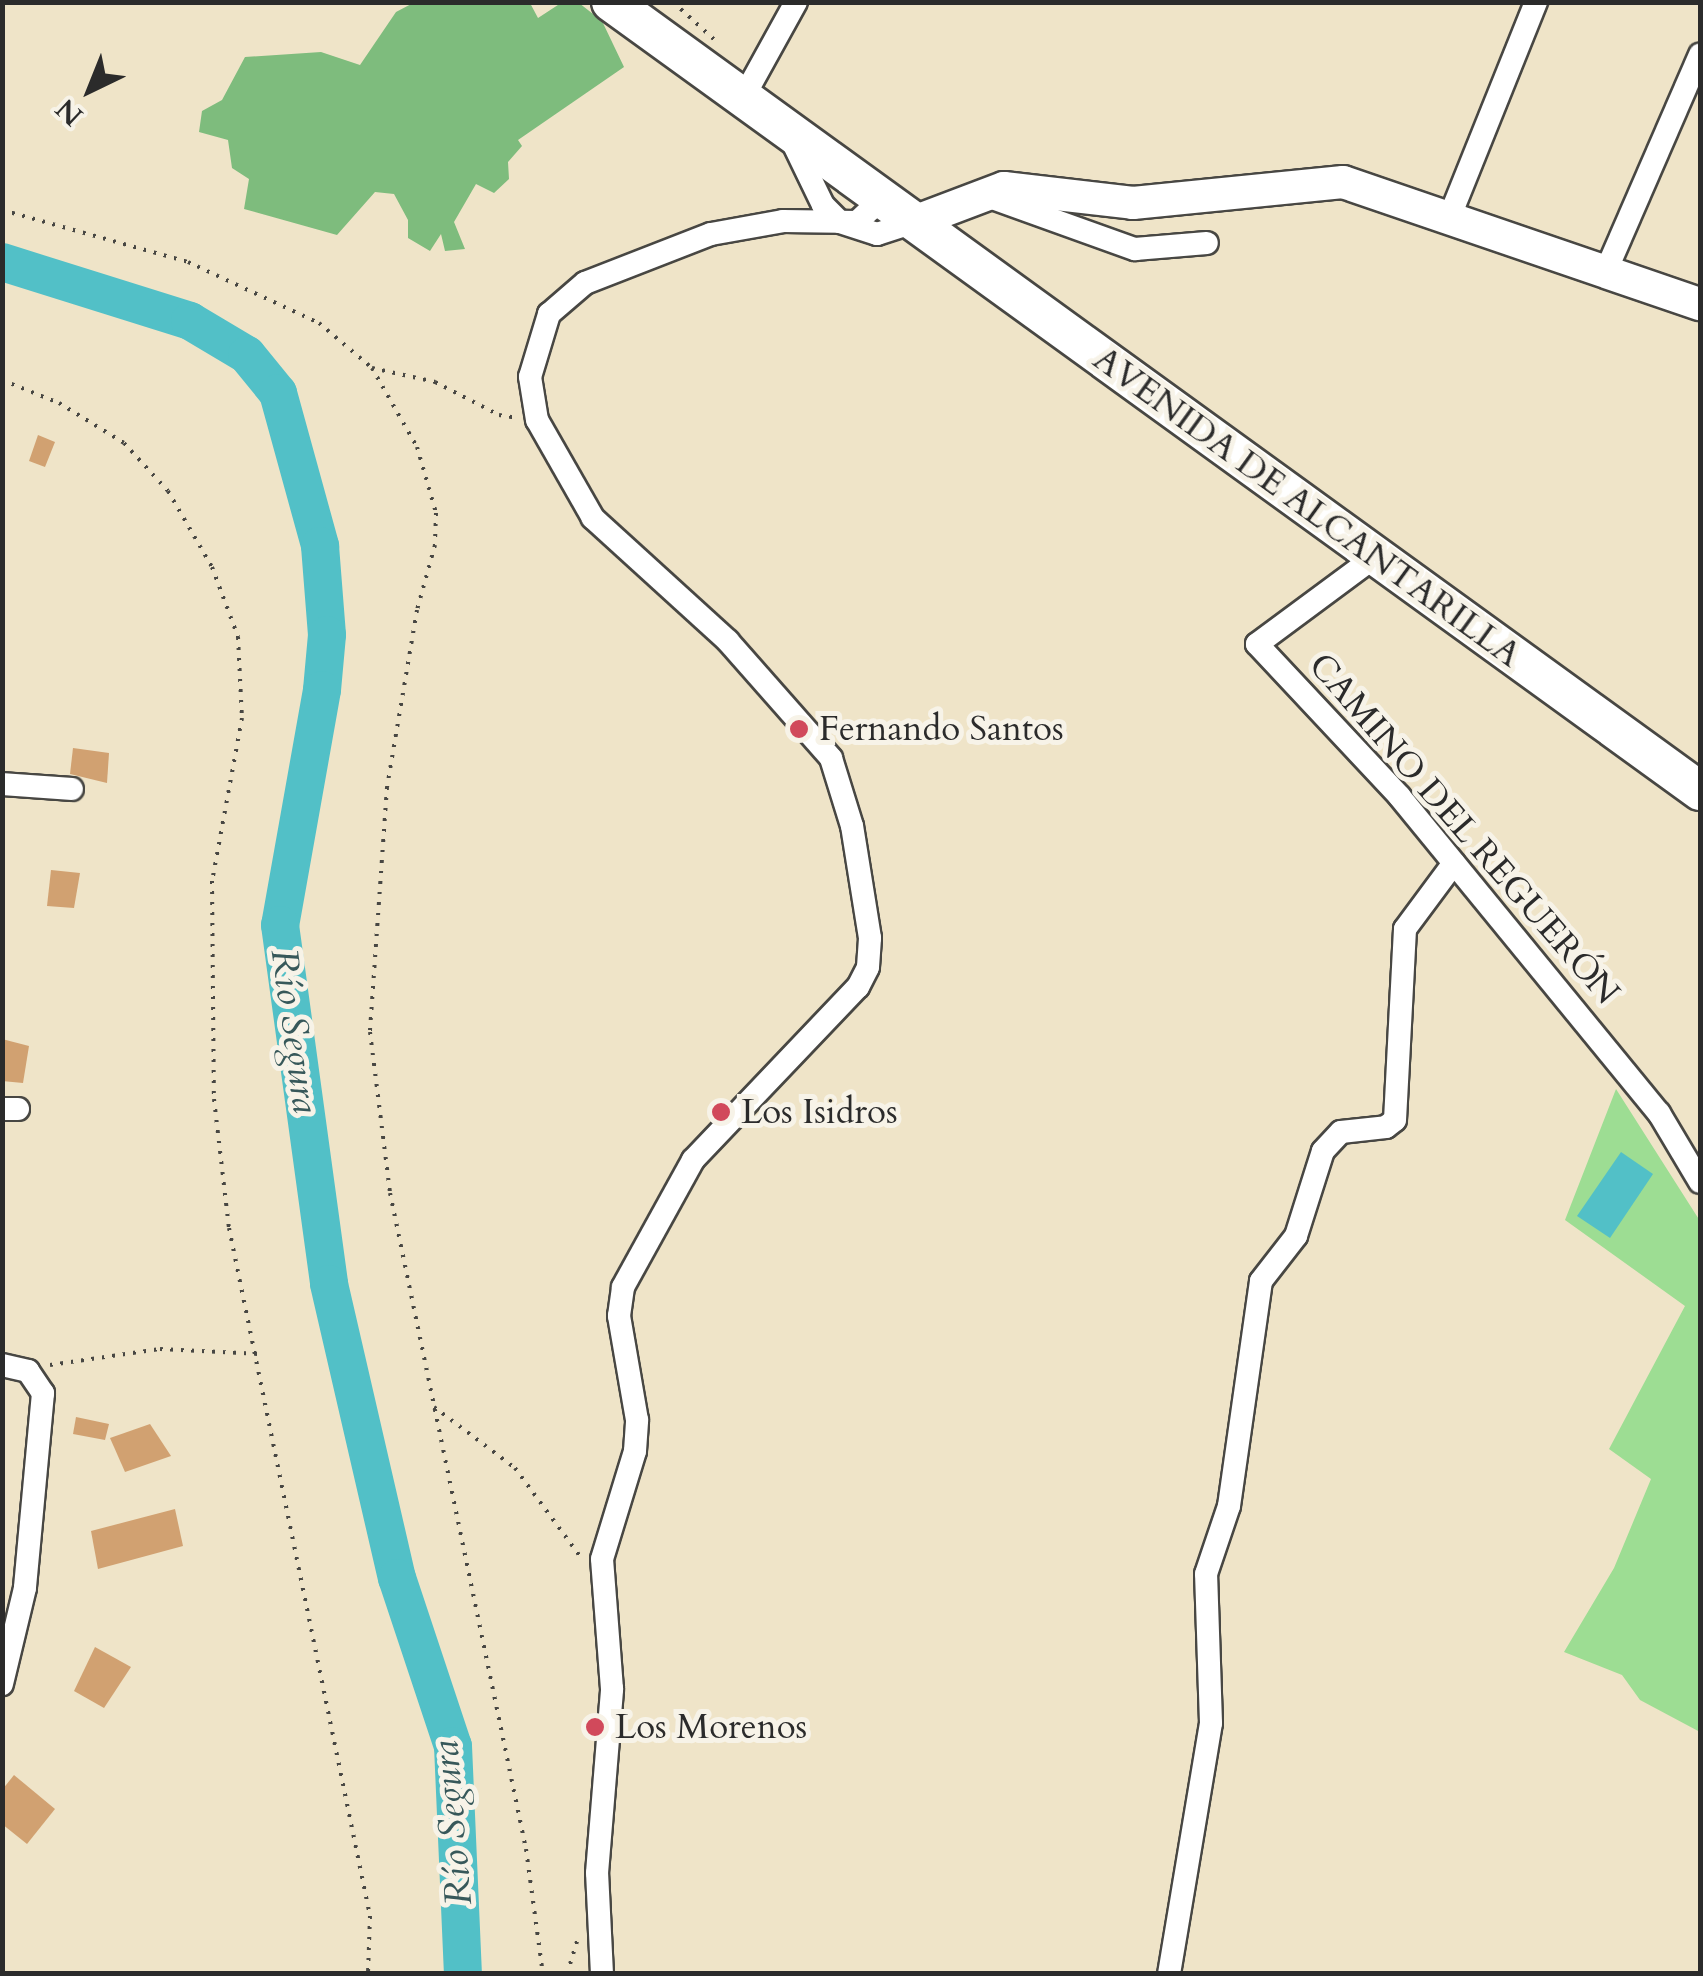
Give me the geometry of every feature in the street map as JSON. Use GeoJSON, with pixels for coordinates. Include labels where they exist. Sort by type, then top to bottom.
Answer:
{"type":"FeatureCollection","features":[{"type":"Feature","properties":{"kind":"main road","name":"AVENIDA DE ALCANTARILLA"},"geometry":{"type":"LineString","coordinates":[[610,2],[1700,791]]}},
{"type":"Feature","properties":{"kind":"main road"},"geometry":{"type":"LineString","coordinates":[[914,222],[1004,188],[1133,203],[1343,182],[1700,304]]}},
{"type":"Feature","properties":{"kind":"main road"},"geometry":{"type":"LineString","coordinates":[[971,264],[961,225],[978,196]]}},
{"type":"Feature","properties":{"kind":"street"},"geometry":{"type":"LineString","coordinates":[[743,98],[796,2]]}},
{"type":"Feature","properties":{"kind":"street"},"geometry":{"type":"LineString","coordinates":[[1450,216],[1536,2]]}},
{"type":"Feature","properties":{"kind":"street"},"geometry":{"type":"LineString","coordinates":[[1606,271],[1700,56]]}},
{"type":"Feature","properties":{"kind":"street"},"geometry":{"type":"LineString","coordinates":[[777,123],[808,168],[823,205],[840,222],[867,234],[914,222]]}},
{"type":"Feature","properties":{"kind":"street"},"geometry":{"type":"LineString","coordinates":[[783,221],[802,201],[808,168]]}},
{"type":"Feature","properties":{"kind":"street"},"geometry":{"type":"LineString","coordinates":[[602,1974],[597,1873],[612,1689],[603,1568],[610,1522],[635,1451],[637,1420],[619,1316],[635,1258],[661,1209],[723,1123],[858,986],[868,967],[870,938],[852,826],[831,758],[728,641],[593,518],[537,420],[530,376],[538,336],[563,298],[662,248],[783,221],[862,219],[874,193]]}},
{"type":"Feature","properties":{"kind":"street"},"geometry":{"type":"LineString","coordinates":[[978,196],[1113,243],[1159,251],[1207,243]]}},
{"type":"Feature","properties":{"kind":"street"},"geometry":{"type":"LineString","coordinates":[[1113,243],[1133,203]]}},
{"type":"Feature","properties":{"kind":"street","name":"CAMINO DEL REGUERÓN"},"geometry":{"type":"LineString","coordinates":[[1376,556],[1256,644],[1454,863],[1659,1112],[1700,1182]]}},
{"type":"Feature","properties":{"kind":"street"},"geometry":{"type":"LineString","coordinates":[[2,784],[72,789]]}},
{"type":"Feature","properties":{"kind":"street"},"geometry":{"type":"LineString","coordinates":[[1170,1974],[1211,1723],[1206,1574],[1229,1506],[1260,1281],[1296,1236],[1323,1151],[1341,1132],[1386,1127],[1395,1120],[1405,928],[1454,863]]}},
{"type":"Feature","properties":{"kind":"street"},"geometry":{"type":"LineString","coordinates":[[2,1365],[36,1377],[43,1393],[2,1684]]}},
{"type":"Feature","properties":{"kind":"path"},"geometry":{"type":"LineString","coordinates":[[2,210],[188,262],[320,324],[372,368],[418,446],[436,513],[435,545],[417,610],[387,788],[370,1032],[390,1192],[526,1849],[543,1974]]}},
{"type":"Feature","properties":{"kind":"path"},"geometry":{"type":"LineString","coordinates":[[372,368],[434,382],[500,415],[537,420]]}},
{"type":"Feature","properties":{"kind":"path"},"geometry":{"type":"LineString","coordinates":[[2,380],[59,403],[124,443],[168,491],[212,567],[238,638],[242,718],[212,881],[214,1099],[229,1228],[258,1354],[370,1916],[368,1974]]}},
{"type":"Feature","properties":{"kind":"path"},"geometry":{"type":"LineString","coordinates":[[36,1377],[54,1361],[94,1354],[160,1349],[258,1354]]}},
{"type":"Feature","properties":{"kind":"path"},"geometry":{"type":"LineString","coordinates":[[434,1407],[515,1468],[574,1552],[603,1568]]}},
{"type":"Feature","properties":{"kind":"green space"},"geometry":{"type":"Polygon","coordinates":[[[415,2],[530,3],[538,18],[561,3],[579,3],[602,21],[624,67],[518,140],[522,146],[508,162],[509,179],[494,193],[476,184],[454,222],[465,249],[445,251],[441,234],[430,251],[408,238],[408,220],[394,194],[375,192],[337,235],[244,209],[249,179],[232,168],[228,140],[199,132],[202,111],[222,100],[245,57],[321,52],[360,65],[396,12],[415,2]]]}},
{"type":"Feature","properties":{"kind":"green space"},"geometry":{"type":"Polygon","coordinates":[[[1616,1089],[1700,1221],[1700,1732],[1640,1700],[1622,1675],[1564,1652],[1614,1568],[1651,1479],[1609,1449],[1685,1306],[1565,1220],[1616,1089]]]}},
{"type":"Feature","properties":{"kind":"water"},"geometry":{"type":"Polygon","coordinates":[[[1621,1152],[1653,1174],[1610,1238],[1577,1216],[1621,1152]]]}},
{"type":"Feature","properties":{"kind":"building"},"geometry":{"type":"Polygon","coordinates":[[[38,435],[55,442],[45,467],[29,461],[38,435]]]}},
{"type":"Feature","properties":{"kind":"building"},"geometry":{"type":"Polygon","coordinates":[[[73,748],[109,753],[107,783],[70,774],[73,748]]]}},
{"type":"Feature","properties":{"kind":"building"},"geometry":{"type":"Polygon","coordinates":[[[51,870],[80,873],[74,908],[47,906],[51,870]]]}},
{"type":"Feature","properties":{"kind":"building"},"geometry":{"type":"Polygon","coordinates":[[[2,1039],[29,1046],[23,1083],[2,1081],[2,1039]]]}},
{"type":"Feature","properties":{"kind":"building"},"geometry":{"type":"Polygon","coordinates":[[[76,1417],[109,1424],[105,1440],[73,1434],[76,1417]]]}},
{"type":"Feature","properties":{"kind":"building"},"geometry":{"type":"Polygon","coordinates":[[[150,1424],[171,1456],[125,1472],[110,1438],[150,1424]]]}},
{"type":"Feature","properties":{"kind":"building"},"geometry":{"type":"Polygon","coordinates":[[[175,1509],[183,1546],[98,1569],[91,1531],[175,1509]]]}},
{"type":"Feature","properties":{"kind":"building"},"geometry":{"type":"Polygon","coordinates":[[[95,1647],[131,1667],[104,1708],[74,1691],[95,1647]]]}},
{"type":"Feature","properties":{"kind":"building"},"geometry":{"type":"Polygon","coordinates":[[[14,1775],[55,1809],[27,1844],[2,1824],[2,1790],[14,1775]]]}},
{"type":"Feature","properties":{"kind":"waterway","name":"Río Segura"},"geometry":{"type":"LineString","coordinates":[[2,262],[190,321],[247,355],[278,393],[320,546],[327,635],[322,690],[280,925],[329,1284],[397,1578],[453,1746],[463,1974]]}},
{"type":"Feature","properties":{"kind":"place","name":"Fernando Santos"},"geometry":{"type":"Point","coordinates":[799,729]}},
{"type":"Feature","properties":{"kind":"place","name":"Los Isidros"},"geometry":{"type":"Point","coordinates":[721,1112]}},
{"type":"Feature","properties":{"kind":"place","name":"Los Morenos"},"geometry":{"type":"Point","coordinates":[595,1727]}}]}
